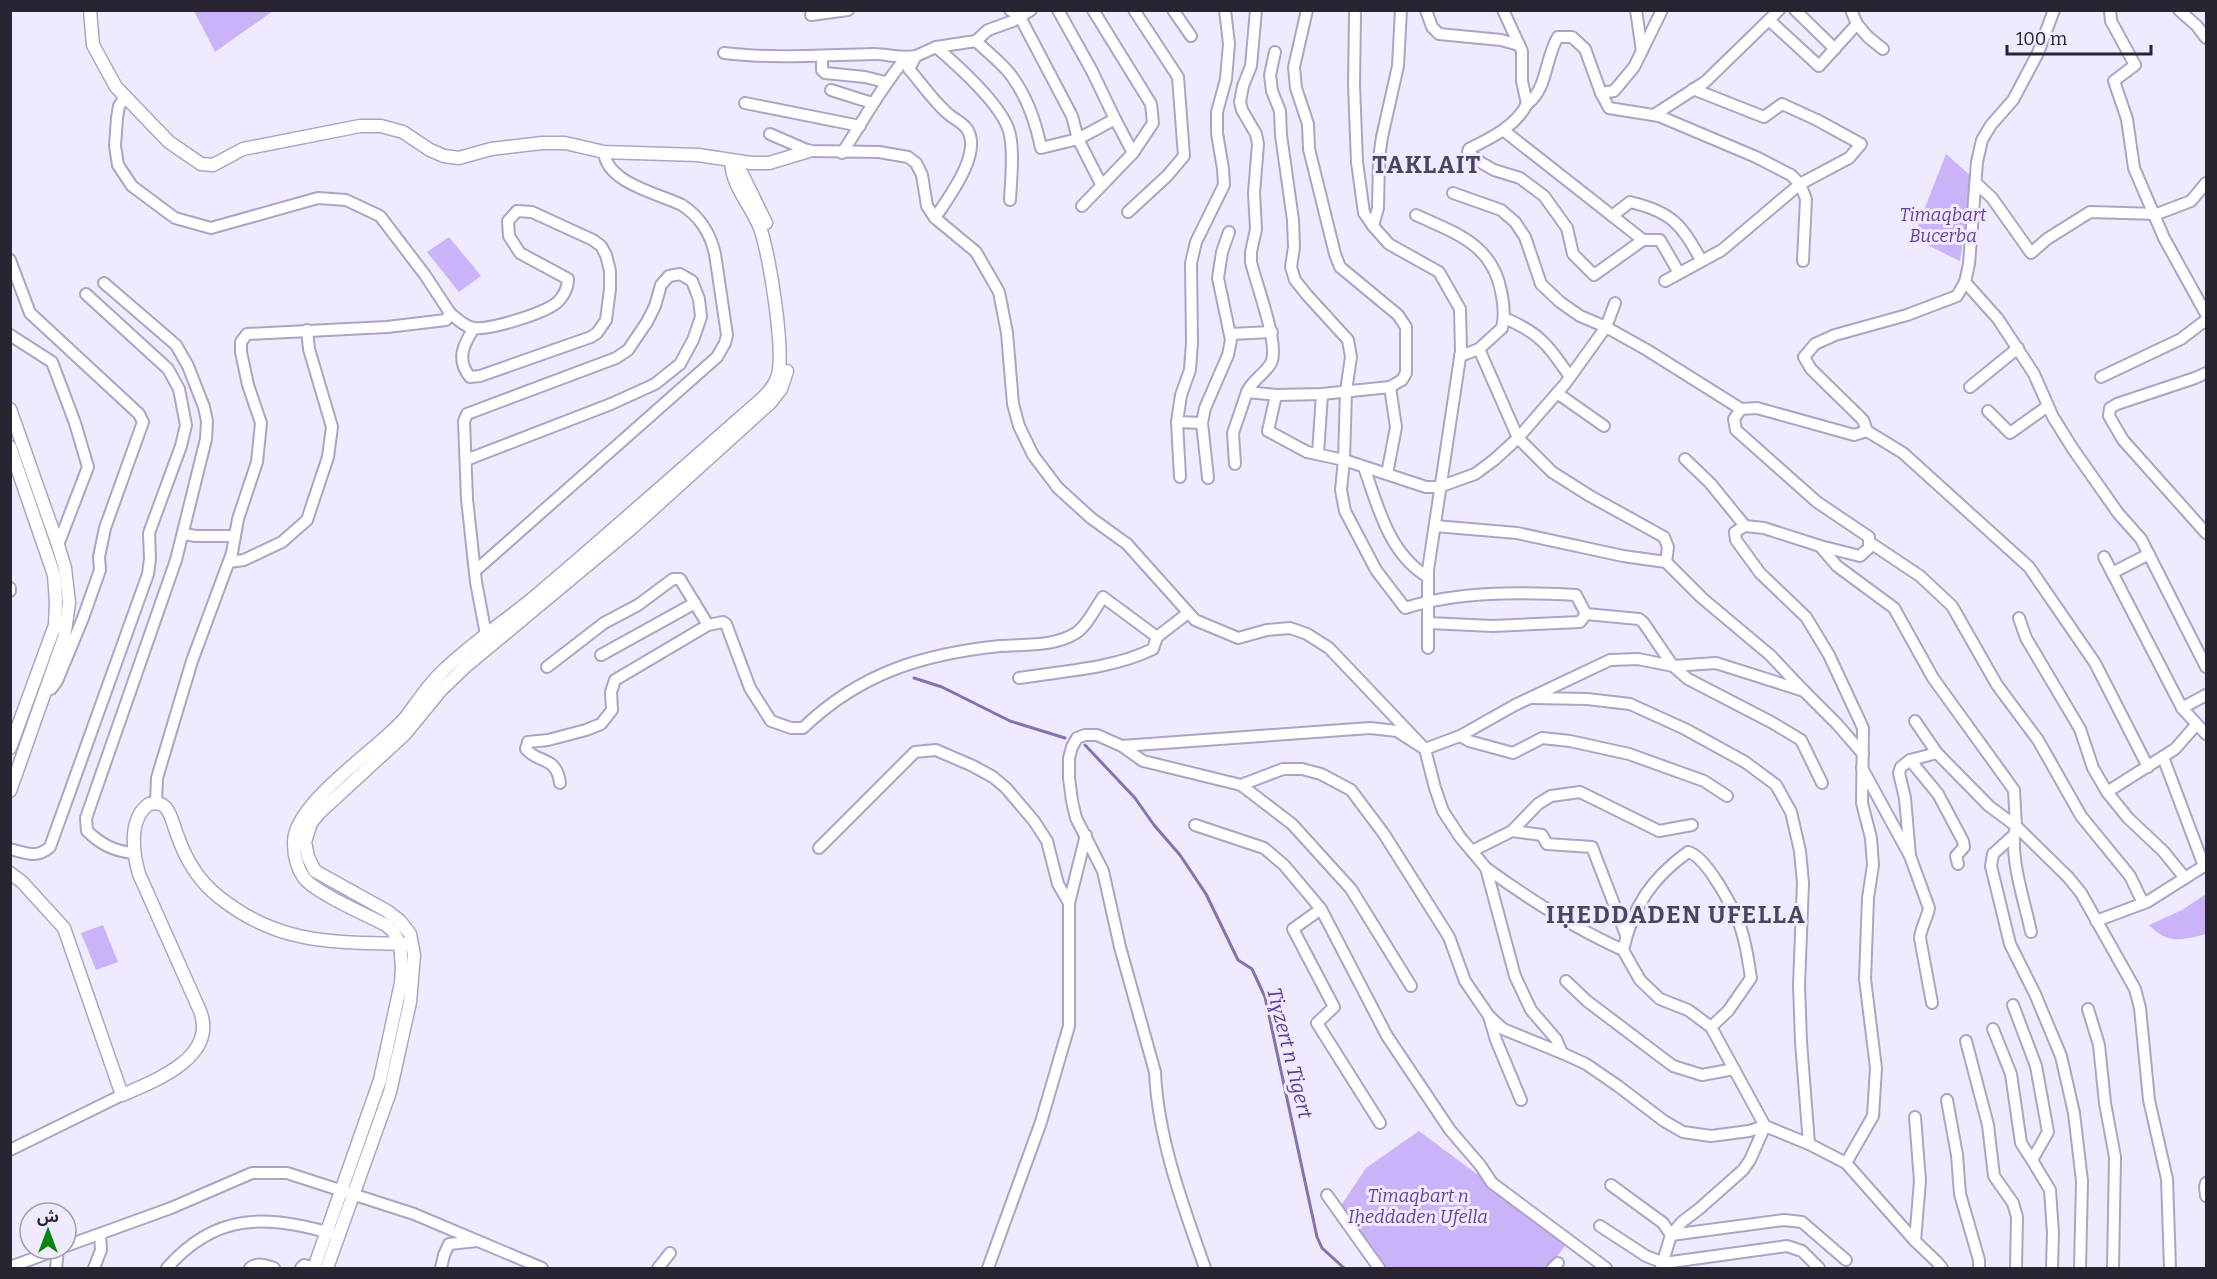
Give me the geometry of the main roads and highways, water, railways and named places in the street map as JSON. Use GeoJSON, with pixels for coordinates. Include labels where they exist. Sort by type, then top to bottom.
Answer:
{"type":"FeatureCollection","features":[{"type":"Feature","properties":{"kind":"waterway","name":"Tiɣzert n Tigert"},"geometry":{"type":"LineString","coordinates":[[914,678],[942,687],[1010,721],[1065,738]]}},
{"type":"Feature","properties":{"kind":"waterway","name":"Tiɣzert n Tigert"},"geometry":{"type":"LineString","coordinates":[[1085,745],[1135,798],[1154,825],[1180,855],[1206,894],[1238,960],[1252,969],[1265,997],[1317,1237],[1322,1248],[1344,1268]]}},
{"type":"Feature","properties":{"kind":"district","name":"TAKLAIT"},"geometry":{"type":"Point","coordinates":[1427,165]}},
{"type":"Feature","properties":{"kind":"district","name":"IḤEDDADEN UFELLA"},"geometry":{"type":"Point","coordinates":[1676,915]}},
{"type":"Feature","properties":{"kind":"park label","name":"Timaqbart Bucerba"},"geometry":{"type":"Point","coordinates":[1943,225]}},
{"type":"Feature","properties":{"kind":"park label","name":"Timaqbart n Iḥeddaden Ufella"},"geometry":{"type":"Point","coordinates":[1418,1206]}}]}
